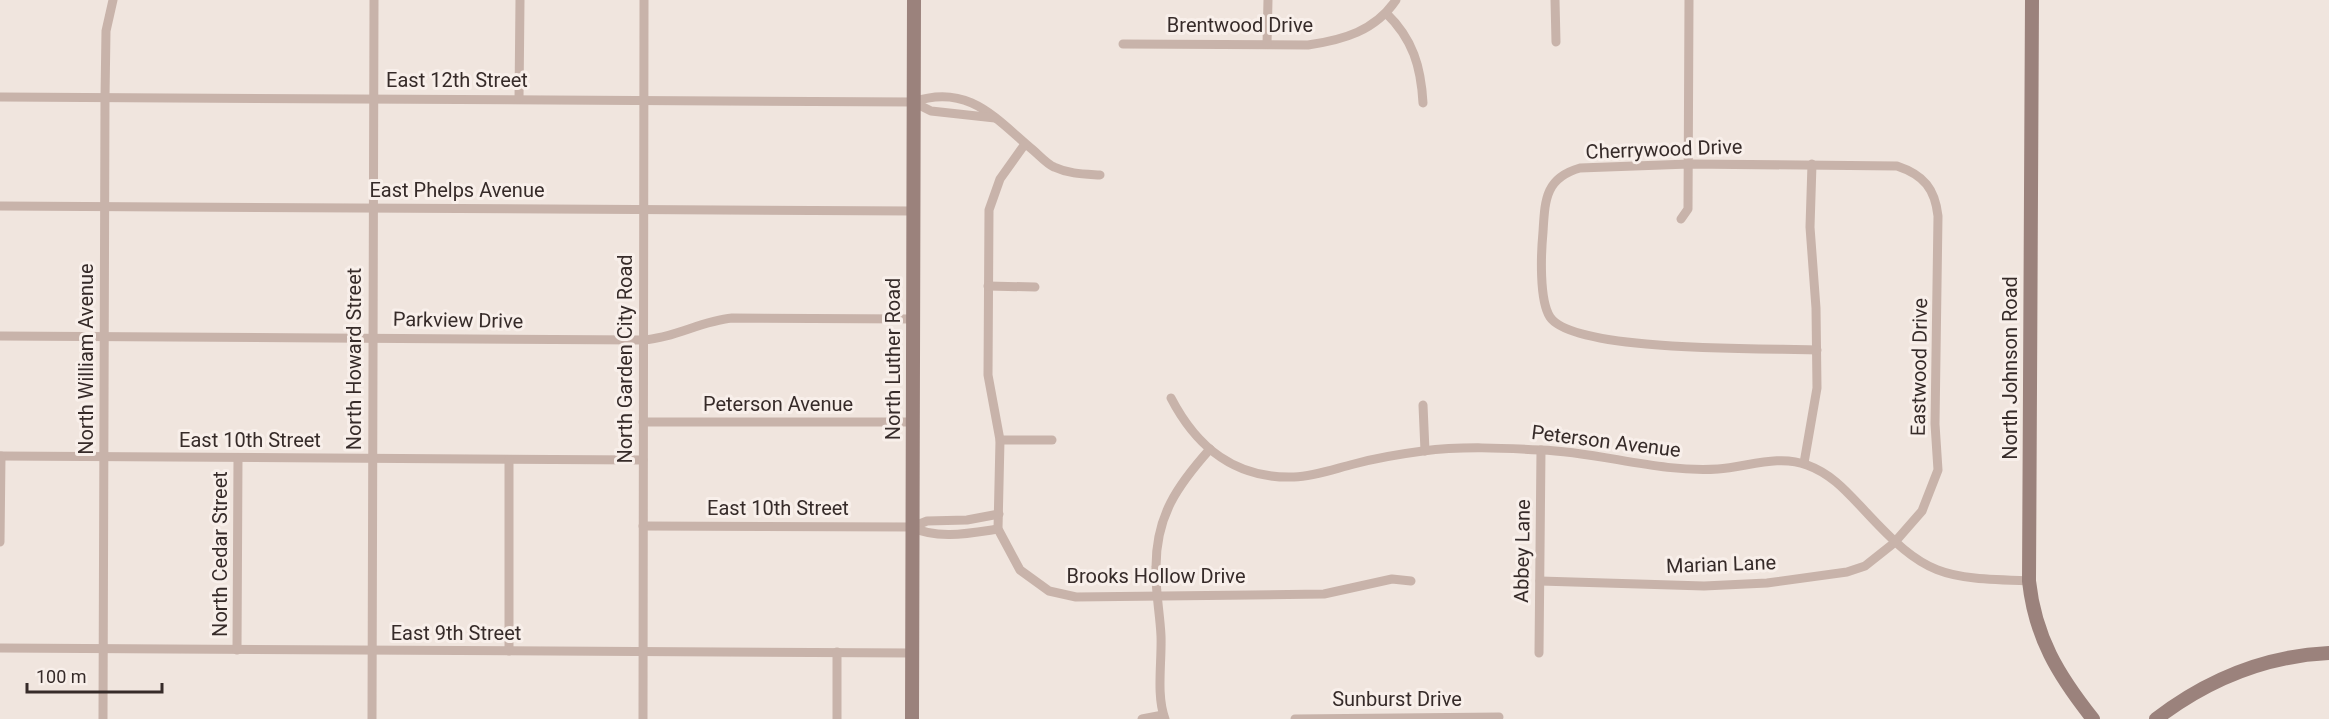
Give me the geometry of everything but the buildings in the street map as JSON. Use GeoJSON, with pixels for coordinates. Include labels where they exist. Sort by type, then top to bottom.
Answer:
{"type":"FeatureCollection","features":[{"type":"Feature","properties":{"kind":"main road","name":"North Luther Road"},"geometry":{"type":"LineString","coordinates":[[912,719],[914,0]]}},
{"type":"Feature","properties":{"kind":"main road","name":"North Johnson Road"},"geometry":{"type":"LineString","coordinates":[[2032,0],[2029,581],[2035,620],[2043,642],[2075,696],[2093,719]]}},
{"type":"Feature","properties":{"kind":"main road"},"geometry":{"type":"LineString","coordinates":[[2156,719],[2230,674],[2269,662],[2329,653]]}},
{"type":"Feature","properties":{"kind":"street","name":"North William Avenue"},"geometry":{"type":"LineString","coordinates":[[103,719],[105,97],[106,31],[113,0]]}},
{"type":"Feature","properties":{"kind":"street","name":"North Howard Street"},"geometry":{"type":"LineString","coordinates":[[372,719],[374,0]]}},
{"type":"Feature","properties":{"kind":"street"},"geometry":{"type":"LineString","coordinates":[[519,99],[520,0]]}},
{"type":"Feature","properties":{"kind":"street","name":"North Garden City Road"},"geometry":{"type":"LineString","coordinates":[[643,719],[644,0]]}},
{"type":"Feature","properties":{"kind":"street"},"geometry":{"type":"LineString","coordinates":[[1267,44],[1268,0]]}},
{"type":"Feature","properties":{"kind":"street","name":"Brentwood Drive"},"geometry":{"type":"LineString","coordinates":[[1123,44],[1308,45],[1346,39],[1386,13],[1396,0]]}},
{"type":"Feature","properties":{"kind":"street"},"geometry":{"type":"LineString","coordinates":[[1555,0],[1556,42]]}},
{"type":"Feature","properties":{"kind":"street"},"geometry":{"type":"LineString","coordinates":[[1682,219],[1688,209],[1689,0]]}},
{"type":"Feature","properties":{"kind":"street"},"geometry":{"type":"LineString","coordinates":[[1386,13],[1402,31],[1418,59],[1423,104]]}},
{"type":"Feature","properties":{"kind":"street","name":"East 12th Street"},"geometry":{"type":"LineString","coordinates":[[0,97],[913,102],[928,97],[968,100],[979,105],[1052,166],[1068,172],[1100,175]]}},
{"type":"Feature","properties":{"kind":"street","name":"East 12th Street"},"geometry":{"type":"LineString","coordinates":[[913,102],[931,111],[995,118]]}},
{"type":"Feature","properties":{"kind":"street"},"geometry":{"type":"LineString","coordinates":[[912,526],[924,533],[966,534],[998,529],[1000,440],[988,375],[989,210],[1000,179],[1025,144]]}},
{"type":"Feature","properties":{"kind":"street","name":"Cherrywood Drive"},"geometry":{"type":"LineString","coordinates":[[1817,350],[1659,346],[1574,332],[1551,319],[1545,308],[1542,243],[1545,204],[1555,181],[1566,172],[1580,168],[1689,164],[1897,166],[1925,180]]}},
{"type":"Feature","properties":{"kind":"street"},"geometry":{"type":"LineString","coordinates":[[1804,463],[1817,388],[1810,227],[1812,164]]}},
{"type":"Feature","properties":{"kind":"street","name":"Eastwood Drive"},"geometry":{"type":"LineString","coordinates":[[1894,543],[1922,511],[1938,471],[1935,424],[1938,216],[1933,190],[1925,180]]}},
{"type":"Feature","properties":{"kind":"street","name":"East Phelps Avenue"},"geometry":{"type":"LineString","coordinates":[[0,206],[913,211]]}},
{"type":"Feature","properties":{"kind":"street"},"geometry":{"type":"LineString","coordinates":[[988,286],[1035,287]]}},
{"type":"Feature","properties":{"kind":"street","name":"Parkview Drive"},"geometry":{"type":"LineString","coordinates":[[0,336],[643,340],[673,335],[713,320],[732,318],[913,319]]}},
{"type":"Feature","properties":{"kind":"street","name":"Peterson Avenue"},"geometry":{"type":"LineString","coordinates":[[1171,398],[1189,430],[1223,459],[1242,468],[1293,477],[1425,451],[1541,450],[1684,469],[1719,469],[1788,460],[1804,463],[1822,471],[1838,483],[1894,543],[1931,569],[1952,577],[2029,581]]}},
{"type":"Feature","properties":{"kind":"street"},"geometry":{"type":"LineString","coordinates":[[1423,405],[1425,451]]}},
{"type":"Feature","properties":{"kind":"street","name":"Peterson Avenue"},"geometry":{"type":"LineString","coordinates":[[643,422],[912,422]]}},
{"type":"Feature","properties":{"kind":"street"},"geometry":{"type":"LineString","coordinates":[[1000,440],[1052,440]]}},
{"type":"Feature","properties":{"kind":"street"},"geometry":{"type":"LineString","coordinates":[[1142,719],[1164,717],[1157,550],[1164,517],[1180,483],[1210,449]]}},
{"type":"Feature","properties":{"kind":"street","name":"Abbey Lane"},"geometry":{"type":"LineString","coordinates":[[1539,653],[1541,450]]}},
{"type":"Feature","properties":{"kind":"street"},"geometry":{"type":"LineString","coordinates":[[0,456],[0,542]]}},
{"type":"Feature","properties":{"kind":"street","name":"East 10th Street"},"geometry":{"type":"LineString","coordinates":[[0,456],[643,460]]}},
{"type":"Feature","properties":{"kind":"street","name":"North Cedar Street"},"geometry":{"type":"LineString","coordinates":[[237,650],[238,458]]}},
{"type":"Feature","properties":{"kind":"street"},"geometry":{"type":"LineString","coordinates":[[509,459],[509,651]]}},
{"type":"Feature","properties":{"kind":"street"},"geometry":{"type":"LineString","coordinates":[[912,526],[927,521],[967,520],[999,514]]}},
{"type":"Feature","properties":{"kind":"street","name":"East 10th Street"},"geometry":{"type":"LineString","coordinates":[[643,526],[912,526]]}},
{"type":"Feature","properties":{"kind":"street","name":"Brooks Hollow Drive"},"geometry":{"type":"LineString","coordinates":[[998,529],[1020,570],[1049,591],[1076,597],[1324,594],[1392,579],[1411,581]]}},
{"type":"Feature","properties":{"kind":"street","name":"Marian Lane"},"geometry":{"type":"LineString","coordinates":[[1540,581],[1704,586],[1767,583],[1847,572],[1865,566],[1894,543]]}},
{"type":"Feature","properties":{"kind":"street","name":"East 9th Street"},"geometry":{"type":"LineString","coordinates":[[0,648],[912,653]]}},
{"type":"Feature","properties":{"kind":"street"},"geometry":{"type":"LineString","coordinates":[[837,652],[837,719]]}},
{"type":"Feature","properties":{"kind":"street","name":"Sunburst Drive"},"geometry":{"type":"LineString","coordinates":[[1295,719],[1499,717]]}}]}
